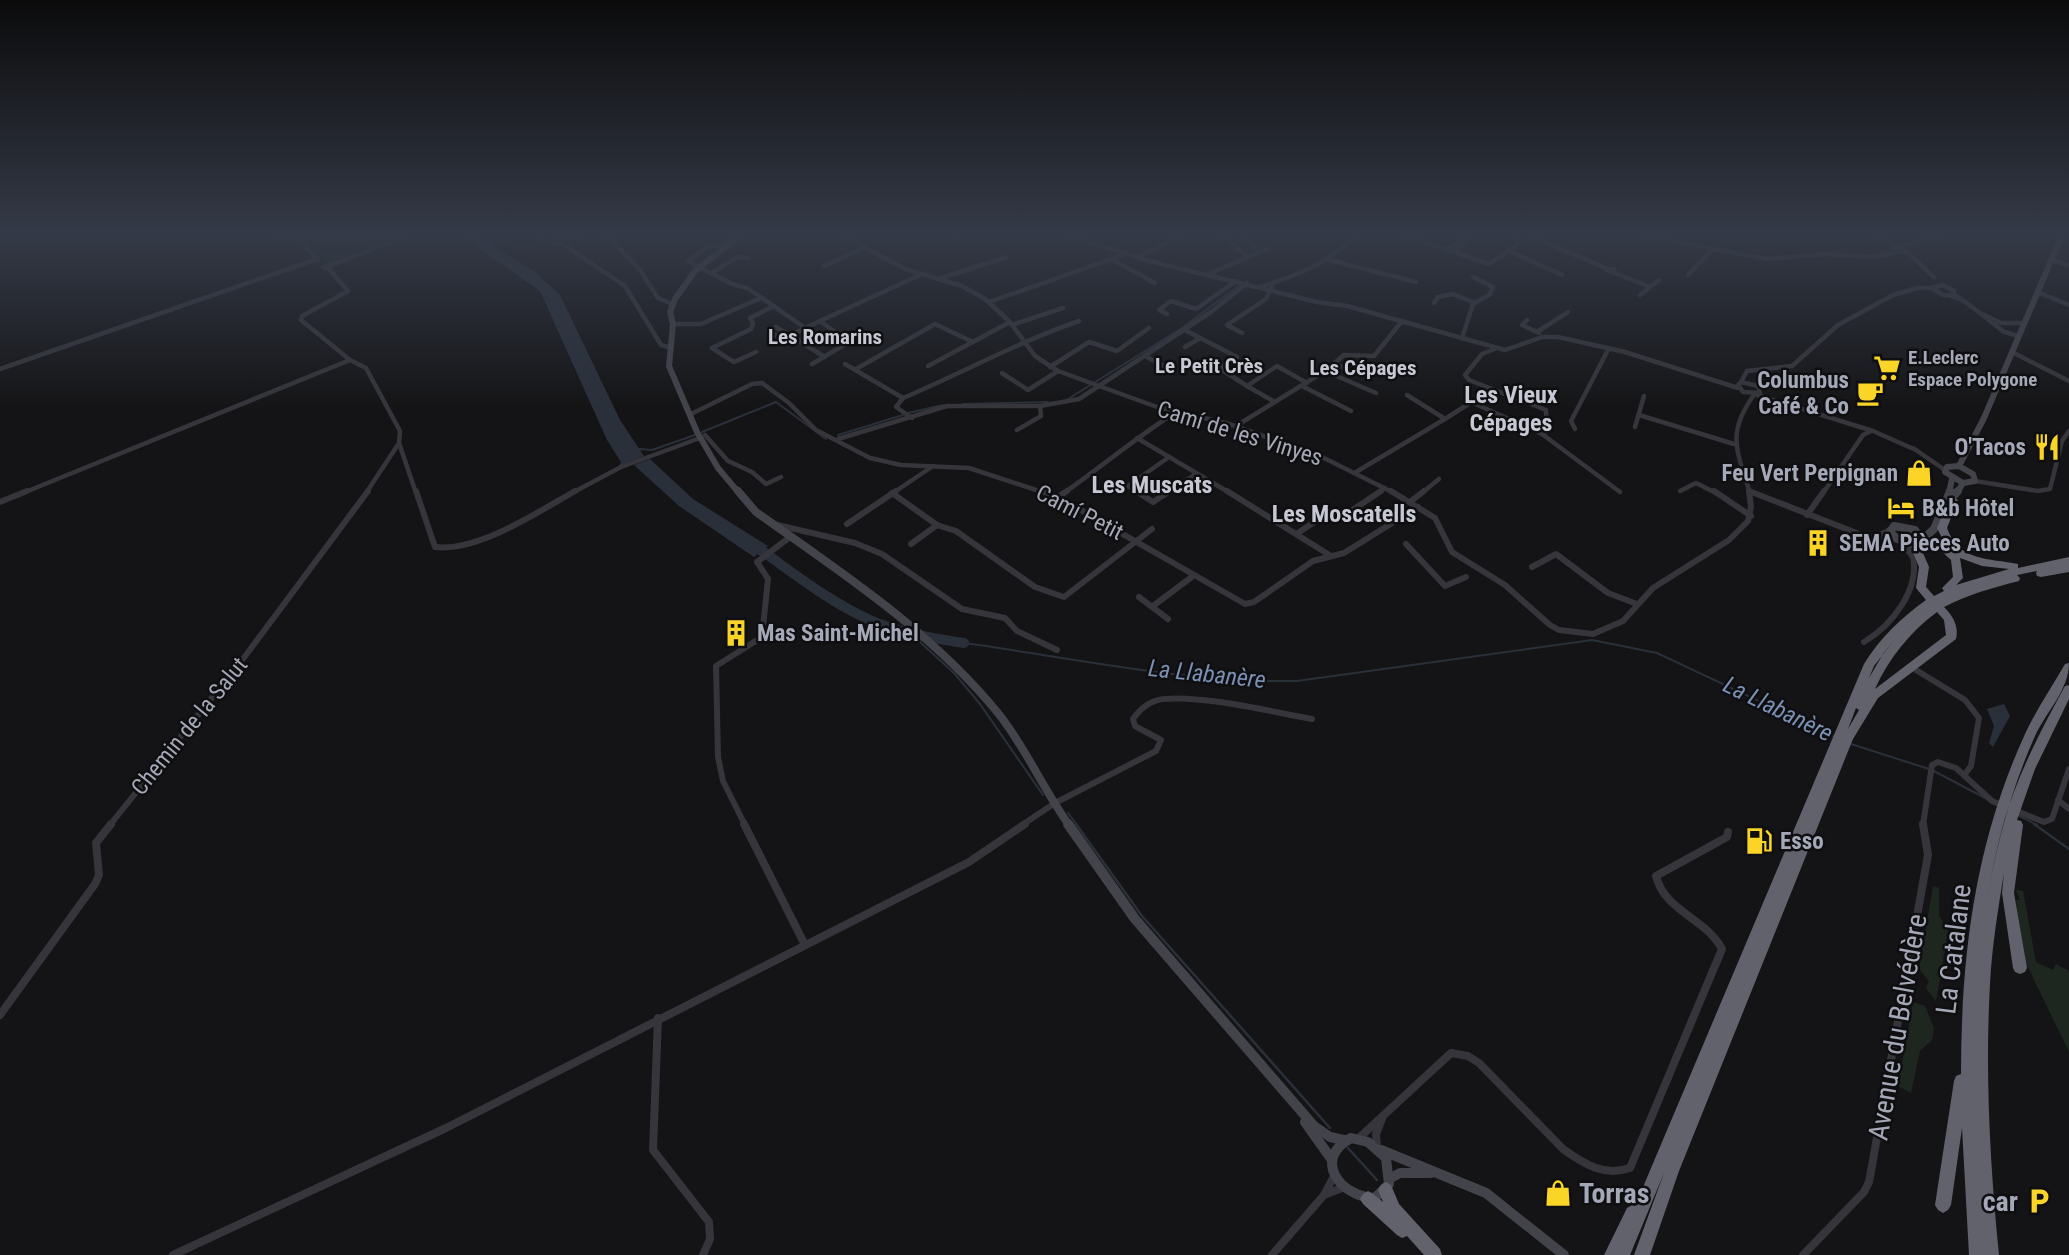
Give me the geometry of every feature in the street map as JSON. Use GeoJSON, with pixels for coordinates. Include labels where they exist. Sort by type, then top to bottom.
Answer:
{"type":"FeatureCollection","features":[{"type":"Feature","properties":{"kind":"highway"},"geometry":{"type":"LineString","coordinates":[[1949,502],[1942,533],[1955,548],[1971,558],[2006,566],[2069,559]]}},
{"type":"Feature","properties":{"kind":"highway"},"geometry":{"type":"LineString","coordinates":[[1639,1255],[1842,740],[1869,664],[1885,640],[1908,616],[1958,578],[1958,565],[1951,553],[1943,547],[1917,543],[1924,567],[1920,583],[1927,596],[1943,612],[1954,631],[1946,641],[1874,695],[1842,740]]}},
{"type":"Feature","properties":{"kind":"highway"},"geometry":{"type":"LineString","coordinates":[[1908,616],[1933,600],[1971,583],[2069,559]]}},
{"type":"Feature","properties":{"kind":"highway"},"geometry":{"type":"LineString","coordinates":[[1622,1255],[1842,740],[1884,657],[1904,633],[1926,614],[1979,588],[2069,568]]}},
{"type":"Feature","properties":{"kind":"highway","name":"La Catalane"},"geometry":{"type":"LineString","coordinates":[[1991,1255],[1981,1115],[1983,1015],[1992,914],[2009,820],[2003,799],[2039,717],[2069,667]]}},
{"type":"Feature","properties":{"kind":"highway"},"geometry":{"type":"LineString","coordinates":[[2020,968],[2008,892],[2009,820],[2019,806],[2069,688]]}},
{"type":"Feature","properties":{"kind":"highway","name":"La Catalane"},"geometry":{"type":"LineString","coordinates":[[1977,1255],[1967,1117],[1973,955],[2009,820]]}},
{"type":"Feature","properties":{"kind":"highway"},"geometry":{"type":"LineString","coordinates":[[1943,1205],[1958,1117],[1969,1016]]}},
{"type":"Feature","properties":{"kind":"highway"},"geometry":{"type":"LineString","coordinates":[[1612,1255],[1656,1171]]}},
{"type":"Feature","properties":{"kind":"highway"},"geometry":{"type":"LineString","coordinates":[[1388,1184],[1393,1209],[1434,1255]]}},
{"type":"Feature","properties":{"kind":"highway"},"geometry":{"type":"LineString","coordinates":[[1367,1199],[1386,1213],[1425,1255]]}},
{"type":"Feature","properties":{"kind":"main road"},"geometry":{"type":"LineString","coordinates":[[680,294],[670,312],[673,324],[668,347],[669,366],[702,436],[731,485],[756,512],[906,620],[943,652],[998,713],[1031,759],[1055,803],[1135,919],[1285,1094],[1322,1132],[1344,1140],[1359,1138],[1468,1183],[1508,1209],[1563,1255]]}},
{"type":"Feature","properties":{"kind":"main road"},"geometry":{"type":"LineString","coordinates":[[1972,475],[1968,462],[2036,294]]}},
{"type":"Feature","properties":{"kind":"main road"},"geometry":{"type":"LineString","coordinates":[[1959,466],[1984,418]]}},
{"type":"Feature","properties":{"kind":"main road"},"geometry":{"type":"LineString","coordinates":[[1949,502],[1952,479],[1947,468],[1959,466],[1972,475]]}},
{"type":"Feature","properties":{"kind":"main road"},"geometry":{"type":"LineString","coordinates":[[1934,529],[1915,530],[1899,525],[1890,530],[1899,541],[1917,543],[1934,529],[1949,502],[1972,475]]}},
{"type":"Feature","properties":{"kind":"main road"},"geometry":{"type":"LineString","coordinates":[[1952,479],[1963,483]]}},
{"type":"Feature","properties":{"kind":"main road"},"geometry":{"type":"LineString","coordinates":[[1915,530],[1917,543]]}},
{"type":"Feature","properties":{"kind":"main road"},"geometry":{"type":"LineString","coordinates":[[1285,1094],[1332,1160],[1334,1176],[1342,1188],[1359,1198],[1367,1199],[1388,1184],[1414,1171],[1468,1183]]}},
{"type":"Feature","properties":{"kind":"main road"},"geometry":{"type":"LineString","coordinates":[[1332,1160],[1338,1145],[1344,1140]]}},
{"type":"Feature","properties":{"kind":"main road"},"geometry":{"type":"LineString","coordinates":[[1379,1148],[1389,1163],[1388,1184]]}},
{"type":"Feature","properties":{"kind":"street"},"geometry":{"type":"LineString","coordinates":[[0,369],[217,294]]}},
{"type":"Feature","properties":{"kind":"street"},"geometry":{"type":"LineString","coordinates":[[343,294],[302,316],[301,320],[350,360],[366,368],[400,431],[399,443],[435,547],[440,550],[464,547],[630,464],[702,436],[728,461],[752,471],[766,484],[781,477]]}},
{"type":"Feature","properties":{"kind":"street"},"geometry":{"type":"LineString","coordinates":[[630,294],[661,345],[668,347]]}},
{"type":"Feature","properties":{"kind":"street"},"geometry":{"type":"LineString","coordinates":[[655,294],[658,298],[672,304]]}},
{"type":"Feature","properties":{"kind":"street"},"geometry":{"type":"LineString","coordinates":[[753,294],[805,328]]}},
{"type":"Feature","properties":{"kind":"street"},"geometry":{"type":"LineString","coordinates":[[789,336],[880,294]]}},
{"type":"Feature","properties":{"kind":"street","name":"Camí de les Vinyes"},"geometry":{"type":"LineString","coordinates":[[975,294],[989,302],[1011,323],[1035,356],[1058,371],[1176,412],[1236,426],[1356,472],[1410,502],[1435,518],[1452,552],[1505,585],[1550,625],[1576,633],[1593,634],[1623,621],[1653,588],[1737,534],[1751,516]]}},
{"type":"Feature","properties":{"kind":"street"},"geometry":{"type":"LineString","coordinates":[[989,302],[1013,294]]}},
{"type":"Feature","properties":{"kind":"street"},"geometry":{"type":"LineString","coordinates":[[1167,314],[1159,310],[1171,301],[1196,309],[1218,294]]}},
{"type":"Feature","properties":{"kind":"street"},"geometry":{"type":"LineString","coordinates":[[836,439],[908,415],[947,406],[1040,406],[1067,403],[1185,330],[1233,294]]}},
{"type":"Feature","properties":{"kind":"street"},"geometry":{"type":"LineString","coordinates":[[1241,333],[1227,326],[1266,299],[1269,294]]}},
{"type":"Feature","properties":{"kind":"street"},"geometry":{"type":"LineString","coordinates":[[1285,294],[1317,302],[1342,304],[1497,348],[1512,350],[1547,336]]}},
{"type":"Feature","properties":{"kind":"street"},"geometry":{"type":"LineString","coordinates":[[1434,303],[1438,297],[1453,294],[1475,303]]}},
{"type":"Feature","properties":{"kind":"street"},"geometry":{"type":"LineString","coordinates":[[1462,338],[1475,303],[1490,294]]}},
{"type":"Feature","properties":{"kind":"street"},"geometry":{"type":"LineString","coordinates":[[1748,401],[1741,386],[1747,371],[1795,365],[1838,325],[1898,294]]}},
{"type":"Feature","properties":{"kind":"street"},"geometry":{"type":"LineString","coordinates":[[1947,294],[1964,301],[2010,335],[2016,344]]}},
{"type":"Feature","properties":{"kind":"street"},"geometry":{"type":"LineString","coordinates":[[2041,294],[2069,305]]}},
{"type":"Feature","properties":{"kind":"street"},"geometry":{"type":"LineString","coordinates":[[673,324],[701,324],[761,298]]}},
{"type":"Feature","properties":{"kind":"street"},"geometry":{"type":"LineString","coordinates":[[756,352],[733,362],[712,348],[751,329],[753,323],[750,318],[774,306]]}},
{"type":"Feature","properties":{"kind":"street"},"geometry":{"type":"LineString","coordinates":[[928,366],[1011,323],[1063,307]]}},
{"type":"Feature","properties":{"kind":"street"},"geometry":{"type":"LineString","coordinates":[[1537,332],[1568,312]]}},
{"type":"Feature","properties":{"kind":"street"},"geometry":{"type":"LineString","coordinates":[[1980,313],[2022,329]]}},
{"type":"Feature","properties":{"kind":"street"},"geometry":{"type":"LineString","coordinates":[[1527,320],[1522,325],[1547,336],[1609,348],[1741,386],[1836,421],[1893,436],[1947,468]]}},
{"type":"Feature","properties":{"kind":"street"},"geometry":{"type":"LineString","coordinates":[[813,364],[849,342],[820,321]]}},
{"type":"Feature","properties":{"kind":"street"},"geometry":{"type":"LineString","coordinates":[[908,415],[896,406],[903,398],[987,362],[1024,340],[1079,321]]}},
{"type":"Feature","properties":{"kind":"street"},"geometry":{"type":"LineString","coordinates":[[1236,426],[1325,372],[1344,355],[1374,356],[1402,321]]}},
{"type":"Feature","properties":{"kind":"street"},"geometry":{"type":"LineString","coordinates":[[856,369],[935,324],[973,342]]}},
{"type":"Feature","properties":{"kind":"street"},"geometry":{"type":"LineString","coordinates":[[1998,328],[2008,324]]}},
{"type":"Feature","properties":{"kind":"street"},"geometry":{"type":"LineString","coordinates":[[795,340],[786,343],[768,330],[775,326],[825,357]]}},
{"type":"Feature","properties":{"kind":"street"},"geometry":{"type":"LineString","coordinates":[[1050,367],[1089,342],[1117,351],[1149,328]]}},
{"type":"Feature","properties":{"kind":"street"},"geometry":{"type":"LineString","coordinates":[[2010,335],[2022,329]]}},
{"type":"Feature","properties":{"kind":"street"},"geometry":{"type":"LineString","coordinates":[[1185,330],[1237,357],[1220,368]]}},
{"type":"Feature","properties":{"kind":"street"},"geometry":{"type":"LineString","coordinates":[[1185,347],[1200,338]]}},
{"type":"Feature","properties":{"kind":"street"},"geometry":{"type":"LineString","coordinates":[[1497,348],[1482,354],[1465,375],[1469,380],[1546,410],[1547,431],[1542,434]]}},
{"type":"Feature","properties":{"kind":"street"},"geometry":{"type":"LineString","coordinates":[[1575,429],[1571,421],[1609,348]]}},
{"type":"Feature","properties":{"kind":"street"},"geometry":{"type":"LineString","coordinates":[[2012,352],[2069,381]]}},
{"type":"Feature","properties":{"kind":"street"},"geometry":{"type":"LineString","coordinates":[[1145,356],[1166,367]]}},
{"type":"Feature","properties":{"kind":"street"},"geometry":{"type":"LineString","coordinates":[[0,502],[350,360]]}},
{"type":"Feature","properties":{"kind":"street"},"geometry":{"type":"LineString","coordinates":[[1197,370],[1210,362],[1275,402]]}},
{"type":"Feature","properties":{"kind":"street"},"geometry":{"type":"LineString","coordinates":[[845,364],[903,398]]}},
{"type":"Feature","properties":{"kind":"street"},"geometry":{"type":"LineString","coordinates":[[1334,364],[1350,370],[1358,367]]}},
{"type":"Feature","properties":{"kind":"street"},"geometry":{"type":"LineString","coordinates":[[1247,386],[1278,366],[1351,411]]}},
{"type":"Feature","properties":{"kind":"street"},"geometry":{"type":"LineString","coordinates":[[1002,373],[1028,390],[1058,371]]}},
{"type":"Feature","properties":{"kind":"street"},"geometry":{"type":"LineString","coordinates":[[1325,372],[1376,393]]}},
{"type":"Feature","properties":{"kind":"street"},"geometry":{"type":"LineString","coordinates":[[1744,375],[1757,393]]}},
{"type":"Feature","properties":{"kind":"street","name":"Camí Petit"},"geometry":{"type":"LineString","coordinates":[[691,414],[752,384],[762,383],[789,403],[816,430],[882,463],[990,472],[1058,497],[1245,604],[1254,601],[1313,561],[1344,553],[1418,508]]}},
{"type":"Feature","properties":{"kind":"street"},"geometry":{"type":"LineString","coordinates":[[1741,386],[1750,383]]}},
{"type":"Feature","properties":{"kind":"street"},"geometry":{"type":"LineString","coordinates":[[1356,472],[1492,389]]}},
{"type":"Feature","properties":{"kind":"street"},"geometry":{"type":"LineString","coordinates":[[1751,516],[1749,491],[1734,444],[1736,426],[1748,401],[1757,393]]}},
{"type":"Feature","properties":{"kind":"street"},"geometry":{"type":"LineString","coordinates":[[1407,395],[1445,419]]}},
{"type":"Feature","properties":{"kind":"street"},"geometry":{"type":"LineString","coordinates":[[1635,427],[1644,396]]}},
{"type":"Feature","properties":{"kind":"street"},"geometry":{"type":"LineString","coordinates":[[1471,402],[1542,434],[1620,492]]}},
{"type":"Feature","properties":{"kind":"street"},"geometry":{"type":"LineString","coordinates":[[1017,430],[1041,416],[1040,406]]}},
{"type":"Feature","properties":{"kind":"street"},"geometry":{"type":"LineString","coordinates":[[1058,497],[1176,412]]}},
{"type":"Feature","properties":{"kind":"street"},"geometry":{"type":"LineString","coordinates":[[1639,415],[1734,444]]}},
{"type":"Feature","properties":{"kind":"street"},"geometry":{"type":"LineString","coordinates":[[1836,421],[1857,426],[1916,450]]}},
{"type":"Feature","properties":{"kind":"street"},"geometry":{"type":"LineString","coordinates":[[1972,475],[2029,490],[2050,489],[2062,441],[2069,430]]}},
{"type":"Feature","properties":{"kind":"street"},"geometry":{"type":"LineString","coordinates":[[1807,515],[1868,431]]}},
{"type":"Feature","properties":{"kind":"street"},"geometry":{"type":"LineString","coordinates":[[1137,438],[1298,533],[1331,556]]}},
{"type":"Feature","properties":{"kind":"street","name":"Chemin de la Salut"},"geometry":{"type":"LineString","coordinates":[[0,1015],[95,884],[99,876],[96,843],[246,655],[363,498],[399,443]]}},
{"type":"Feature","properties":{"kind":"street"},"geometry":{"type":"LineString","coordinates":[[1169,457],[1128,486],[1153,502],[1196,474]]}},
{"type":"Feature","properties":{"kind":"street"},"geometry":{"type":"LineString","coordinates":[[847,524],[935,466]]}},
{"type":"Feature","properties":{"kind":"street"},"geometry":{"type":"LineString","coordinates":[[1410,502],[1439,479]]}},
{"type":"Feature","properties":{"kind":"street"},"geometry":{"type":"LineString","coordinates":[[1680,491],[1703,484],[1751,516]]}},
{"type":"Feature","properties":{"kind":"street"},"geometry":{"type":"LineString","coordinates":[[1298,533],[1324,516],[1345,515],[1385,488]]}},
{"type":"Feature","properties":{"kind":"street"},"geometry":{"type":"LineString","coordinates":[[1749,491],[1872,540],[1886,537],[1899,541],[1913,557],[1916,570],[1906,597],[1876,634],[1864,642]]}},
{"type":"Feature","properties":{"kind":"street"},"geometry":{"type":"LineString","coordinates":[[892,493],[937,525],[956,531],[1035,587],[1058,597],[1064,597],[1152,529]]}},
{"type":"Feature","properties":{"kind":"street"},"geometry":{"type":"LineString","coordinates":[[771,523],[804,529],[873,550],[918,576],[962,609],[1005,618],[1017,631],[1057,650]]}},
{"type":"Feature","properties":{"kind":"street"},"geometry":{"type":"LineString","coordinates":[[911,544],[937,525]]}},
{"type":"Feature","properties":{"kind":"street"},"geometry":{"type":"LineString","coordinates":[[1872,540],[1890,530]]}},
{"type":"Feature","properties":{"kind":"street"},"geometry":{"type":"LineString","coordinates":[[790,537],[758,560],[768,579],[762,637],[716,666],[719,767],[723,781],[757,845],[803,943]]}},
{"type":"Feature","properties":{"kind":"street"},"geometry":{"type":"LineString","coordinates":[[1913,557],[1917,543]]}},
{"type":"Feature","properties":{"kind":"street"},"geometry":{"type":"LineString","coordinates":[[1406,544],[1445,586],[1466,577]]}},
{"type":"Feature","properties":{"kind":"street"},"geometry":{"type":"LineString","coordinates":[[1532,567],[1556,554],[1608,593],[1637,604]]}},
{"type":"Feature","properties":{"kind":"street"},"geometry":{"type":"LineString","coordinates":[[1153,606],[1193,576]]}},
{"type":"Feature","properties":{"kind":"street"},"geometry":{"type":"LineString","coordinates":[[1139,597],[1167,619]]}},
{"type":"Feature","properties":{"kind":"street"},"geometry":{"type":"LineString","coordinates":[[1916,670],[1965,700],[1979,718],[1971,766],[1965,774],[1978,791],[2044,822],[2052,819],[2069,769]]}},
{"type":"Feature","properties":{"kind":"street"},"geometry":{"type":"LineString","coordinates":[[173,1255],[446,1128],[658,1018],[738,980],[803,943],[969,862],[1055,803],[1156,751],[1161,740],[1135,726],[1133,719],[1141,708],[1163,699],[1223,704],[1312,719]]}},
{"type":"Feature","properties":{"kind":"street","name":"Avenue du Belvédère"},"geometry":{"type":"LineString","coordinates":[[1803,1255],[1864,1192],[1869,1182],[1928,855],[1922,819],[1928,776],[1932,765],[1944,762],[1965,774]]}},
{"type":"Feature","properties":{"kind":"street"},"geometry":{"type":"LineString","coordinates":[[2058,800],[2069,809]]}},
{"type":"Feature","properties":{"kind":"street"},"geometry":{"type":"LineString","coordinates":[[1359,1138],[1387,1109],[1451,1054],[1468,1056],[1479,1063],[1563,1149],[1578,1159],[1608,1173],[1630,1168],[1722,949],[1716,939],[1665,898],[1656,876],[1727,837],[1728,832]]}},
{"type":"Feature","properties":{"kind":"street"},"geometry":{"type":"LineString","coordinates":[[658,1018],[653,1150],[709,1222],[712,1232],[710,1243],[703,1255]]}},
{"type":"Feature","properties":{"kind":"street"},"geometry":{"type":"LineString","coordinates":[[1379,1148],[1376,1134],[1387,1109]]}},
{"type":"Feature","properties":{"kind":"street"},"geometry":{"type":"LineString","coordinates":[[1272,1255],[1324,1195],[1334,1176]]}},
{"type":"Feature","properties":{"kind":"street"},"geometry":{"type":"LineString","coordinates":[[1324,1195],[1342,1188]]}},
{"type":"Feature","properties":{"kind":"shaded area"},"geometry":{"type":"Polygon","coordinates":[[[541,294],[560,295],[620,420],[644,456],[619,466],[621,462],[607,440],[541,294]]]}},
{"type":"Feature","properties":{"kind":"shaded area"},"geometry":{"type":"Polygon","coordinates":[[[650,459],[693,499],[768,546],[754,557],[679,506],[634,465],[650,459]]]}},
{"type":"Feature","properties":{"kind":"shaded area"},"geometry":{"type":"Polygon","coordinates":[[[2004,704],[2010,716],[1993,747],[1989,743],[1994,726],[1987,709],[2004,704]]]}},
{"type":"Feature","properties":{"kind":"shaded area"},"geometry":{"type":"Polygon","coordinates":[[[1933,886],[1939,888],[1939,915],[1948,931],[1936,1001],[1926,988],[1929,981],[1919,969],[1933,886]]]}},
{"type":"Feature","properties":{"kind":"shaded area"},"geometry":{"type":"Polygon","coordinates":[[[2016,890],[2023,891],[2036,962],[2053,970],[2056,964],[2069,971],[2069,1052],[2021,953],[2016,900],[2020,900],[2016,890]]]}},
{"type":"Feature","properties":{"kind":"shaded area"},"geometry":{"type":"Polygon","coordinates":[[[1913,1002],[1925,1006],[1934,1028],[1932,1040],[1920,1051],[1911,1093],[1898,1086],[1913,1002]]]}},
{"type":"Feature","properties":{"kind":"waterway"},"geometry":{"type":"LineString","coordinates":[[1068,399],[1182,328],[1228,294]]}},
{"type":"Feature","properties":{"kind":"waterway"},"geometry":{"type":"LineString","coordinates":[[702,432],[776,402],[826,439]]}},
{"type":"Feature","properties":{"kind":"waterway"},"geometry":{"type":"LineString","coordinates":[[963,404],[1048,402]]}},
{"type":"Feature","properties":{"kind":"waterway"},"geometry":{"type":"LineString","coordinates":[[908,413],[943,405]]}},
{"type":"Feature","properties":{"kind":"waterway"},"geometry":{"type":"LineString","coordinates":[[838,435],[903,415]]}},
{"type":"Feature","properties":{"kind":"waterway"},"geometry":{"type":"LineString","coordinates":[[639,449],[652,450],[695,435]]}},
{"type":"Feature","properties":{"kind":"waterway","name":"La Llabanère"},"geometry":{"type":"LineString","coordinates":[[752,544],[824,594],[870,620],[904,632],[964,643]]}},
{"type":"Feature","properties":{"kind":"waterway"},"geometry":{"type":"LineString","coordinates":[[910,633],[954,673],[980,704],[1043,795]]}},
{"type":"Feature","properties":{"kind":"waterway","name":"La Llabanère"},"geometry":{"type":"LineString","coordinates":[[964,643],[1171,674],[1255,681],[1297,681],[1592,640],[1657,653],[1833,736]]}},
{"type":"Feature","properties":{"kind":"waterway","name":"La Llabanère"},"geometry":{"type":"LineString","coordinates":[[1851,744],[1929,769]]}},
{"type":"Feature","properties":{"kind":"waterway","name":"La Llabanère"},"geometry":{"type":"LineString","coordinates":[[1934,771],[1985,798]]}},
{"type":"Feature","properties":{"kind":"waterway"},"geometry":{"type":"LineString","coordinates":[[1068,813],[1077,825]]}},
{"type":"Feature","properties":{"kind":"waterway","name":"La Llabanère"},"geometry":{"type":"LineString","coordinates":[[2018,815],[2037,825]]}},
{"type":"Feature","properties":{"kind":"waterway"},"geometry":{"type":"LineString","coordinates":[[1076,824],[1142,916],[1330,1128]]}},
{"type":"Feature","properties":{"kind":"waterway","name":"La Llabanère"},"geometry":{"type":"LineString","coordinates":[[2034,824],[2069,849]]}},
{"type":"Feature","properties":{"kind":"waterway"},"geometry":{"type":"LineString","coordinates":[[1348,1148],[1377,1180]]}},
{"type":"Feature","properties":{"kind":"place","name":"E.Leclerc Espace Polygone"},"geometry":{"type":"Point","coordinates":[1887,368]}},
{"type":"Feature","properties":{"kind":"place","name":"Columbus Café & Co"},"geometry":{"type":"Point","coordinates":[1870,393]}},
{"type":"Feature","properties":{"kind":"place","name":"O'Tacos"},"geometry":{"type":"Point","coordinates":[2047,447]}},
{"type":"Feature","properties":{"kind":"place","name":"Feu Vert Perpignan"},"geometry":{"type":"Point","coordinates":[1919,473]}},
{"type":"Feature","properties":{"kind":"place","name":"B&b Hôtel"},"geometry":{"type":"Point","coordinates":[1901,508]}},
{"type":"Feature","properties":{"kind":"place","name":"SEMA Pièces Auto"},"geometry":{"type":"Point","coordinates":[1818,543]}},
{"type":"Feature","properties":{"kind":"place","name":"Mas Saint-Michel"},"geometry":{"type":"Point","coordinates":[736,633]}},
{"type":"Feature","properties":{"kind":"place","name":"Esso"},"geometry":{"type":"Point","coordinates":[1759,841]}},
{"type":"Feature","properties":{"kind":"place","name":"Torras"},"geometry":{"type":"Point","coordinates":[1558,1193]}},
{"type":"Feature","properties":{"kind":"place","name":"car"},"geometry":{"type":"Point","coordinates":[2039,1201]}},
{"type":"Feature","properties":{"kind":"district","name":"Les Romarins"},"geometry":{"type":"Point","coordinates":[825,337]}},
{"type":"Feature","properties":{"kind":"district","name":"Le Petit Crès"},"geometry":{"type":"Point","coordinates":[1209,366]}},
{"type":"Feature","properties":{"kind":"district","name":"Les Cépages"},"geometry":{"type":"Point","coordinates":[1363,368]}},
{"type":"Feature","properties":{"kind":"district","name":"Les Vieux Cépages"},"geometry":{"type":"Point","coordinates":[1511,409]}},
{"type":"Feature","properties":{"kind":"district","name":"Les Muscats"},"geometry":{"type":"Point","coordinates":[1152,485]}},
{"type":"Feature","properties":{"kind":"district","name":"Les Moscatells"},"geometry":{"type":"Point","coordinates":[1344,514]}}]}
